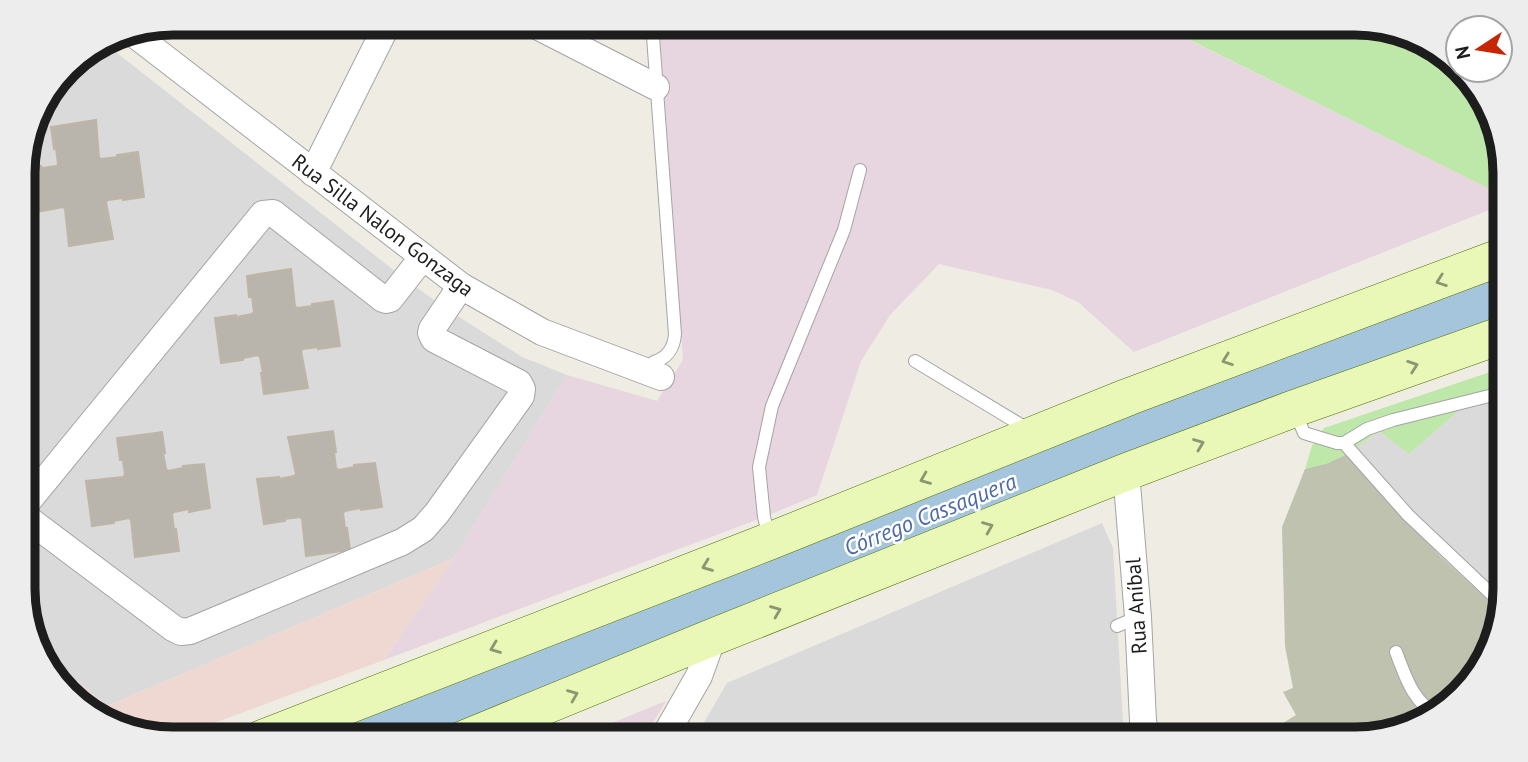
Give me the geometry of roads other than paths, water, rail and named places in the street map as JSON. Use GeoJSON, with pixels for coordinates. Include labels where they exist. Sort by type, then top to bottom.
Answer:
{"type":"FeatureCollection","features":[{"type":"Feature","properties":{"kind":"main road"},"geometry":{"type":"LineString","coordinates":[[292,727],[770,541],[1128,397],[1493,260]]}},
{"type":"Feature","properties":{"kind":"main road"},"geometry":{"type":"LineString","coordinates":[[493,727],[1126,472],[1493,338]]}},
{"type":"Feature","properties":{"kind":"street"},"geometry":{"type":"LineString","coordinates":[[313,173],[382,35]]}},
{"type":"Feature","properties":{"kind":"street"},"geometry":{"type":"LineString","coordinates":[[554,35],[656,88]]}},
{"type":"Feature","properties":{"kind":"street","name":"Rua Silla Nalon Gonzaga"},"geometry":{"type":"LineString","coordinates":[[141,39],[461,286],[542,332],[661,377]]}},
{"type":"Feature","properties":{"kind":"street"},"geometry":{"type":"LineString","coordinates":[[35,493],[262,214],[274,213],[386,300],[390,299],[422,258]]}},
{"type":"Feature","properties":{"kind":"street"},"geometry":{"type":"LineString","coordinates":[[35,524],[181,632],[190,631],[402,542],[423,529],[437,513],[521,396],[520,383],[433,339],[432,328],[461,286]]}},
{"type":"Feature","properties":{"kind":"street","name":"Rua Aníbal"},"geometry":{"type":"LineString","coordinates":[[1126,472],[1128,621],[1144,727]]}},
{"type":"Feature","properties":{"kind":"street"},"geometry":{"type":"LineString","coordinates":[[670,727],[699,676],[713,637]]}},
{"type":"Feature","properties":{"kind":"lane"},"geometry":{"type":"LineString","coordinates":[[653,35],[675,334],[672,349],[662,360],[654,362],[661,377]]}},
{"type":"Feature","properties":{"kind":"lane"},"geometry":{"type":"LineString","coordinates":[[770,541],[764,517],[759,467],[772,407],[844,230],[860,170]]}},
{"type":"Feature","properties":{"kind":"lane"},"geometry":{"type":"LineString","coordinates":[[915,360],[1037,434]]}},
{"type":"Feature","properties":{"kind":"lane"},"geometry":{"type":"LineString","coordinates":[[1293,409],[1304,433],[1344,443],[1367,429],[1394,420],[1493,395]]}},
{"type":"Feature","properties":{"kind":"lane"},"geometry":{"type":"LineString","coordinates":[[1344,443],[1408,515],[1493,595]]}},
{"type":"Feature","properties":{"kind":"lane"},"geometry":{"type":"LineString","coordinates":[[1396,652],[1417,699],[1425,707]]}},
{"type":"Feature","properties":{"kind":"waterway","name":"Córrego Cassaquera"},"geometry":{"type":"LineString","coordinates":[[387,727],[471,691],[734,592],[1249,387],[1493,302]]}}]}
